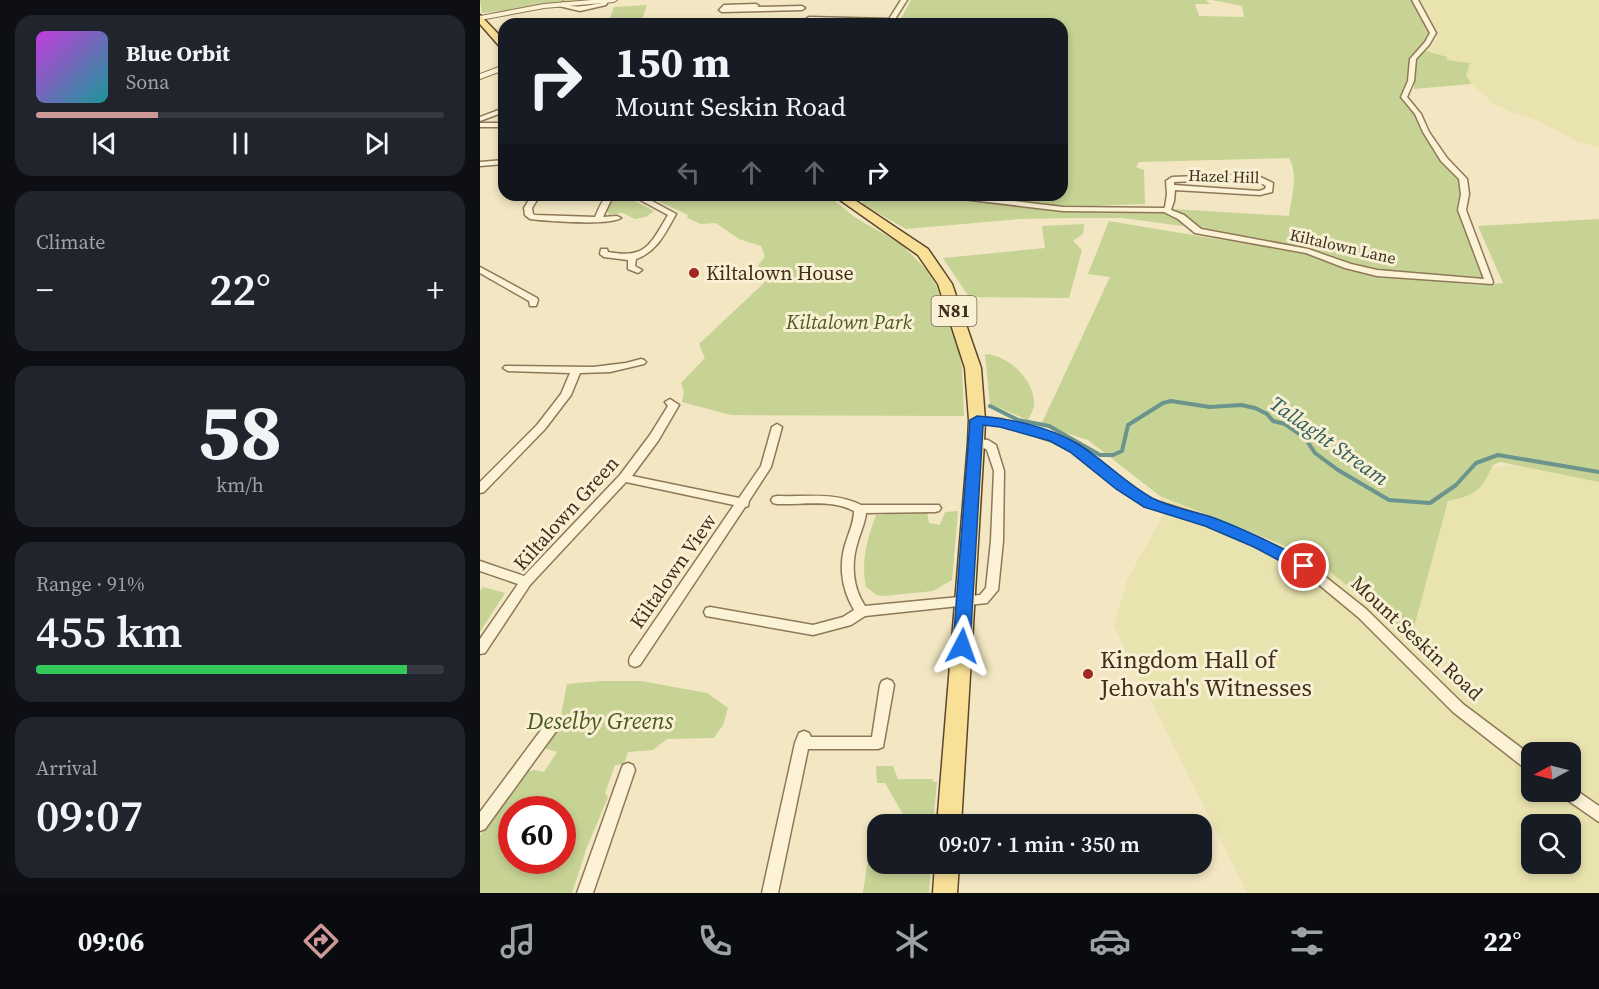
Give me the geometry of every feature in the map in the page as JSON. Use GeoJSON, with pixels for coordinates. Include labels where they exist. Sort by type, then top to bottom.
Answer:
{"type":"FeatureCollection","features":[{"type":"Feature","properties":{"kind":"main road"},"geometry":{"type":"LineString","coordinates":[[480,18],[498,39]]}},
{"type":"Feature","properties":{"kind":"main road","name":"N81"},"geometry":{"type":"LineString","coordinates":[[849,201],[923,252],[945,284],[973,368],[977,420],[976,443],[950,814]]}},
{"type":"Feature","properties":{"kind":"main road"},"geometry":{"type":"LineString","coordinates":[[945,893],[946,874]]}},
{"type":"Feature","properties":{"kind":"street"},"geometry":{"type":"LineString","coordinates":[[480,18],[563,4],[614,0]]}},
{"type":"Feature","properties":{"kind":"street"},"geometry":{"type":"LineString","coordinates":[[794,9],[797,0]]}},
{"type":"Feature","properties":{"kind":"street"},"geometry":{"type":"LineString","coordinates":[[893,18],[904,0]]}},
{"type":"Feature","properties":{"kind":"street","name":"Kiltalown Lane"},"geometry":{"type":"LineString","coordinates":[[996,201],[1063,209],[1165,210],[1181,217],[1198,231],[1308,251],[1348,266],[1377,273],[1489,282],[1462,210],[1465,194],[1462,179],[1444,159],[1426,132],[1419,114],[1404,97],[1404,93],[1412,82],[1411,61],[1413,56],[1428,45],[1433,33],[1414,0]]}},
{"type":"Feature","properties":{"kind":"street"},"geometry":{"type":"LineString","coordinates":[[756,6],[724,7],[722,10],[802,8]]}},
{"type":"Feature","properties":{"kind":"street"},"geometry":{"type":"LineString","coordinates":[[480,76],[498,69]]}},
{"type":"Feature","properties":{"kind":"street"},"geometry":{"type":"LineString","coordinates":[[480,119],[498,112]]}},
{"type":"Feature","properties":{"kind":"street"},"geometry":{"type":"LineString","coordinates":[[480,125],[498,125]]}},
{"type":"Feature","properties":{"kind":"street"},"geometry":{"type":"LineString","coordinates":[[480,164],[498,162]]}},
{"type":"Feature","properties":{"kind":"street","name":"Hazel Hill"},"geometry":{"type":"LineString","coordinates":[[1165,210],[1169,208],[1172,199],[1170,181],[1175,179],[1254,176],[1270,184],[1269,190],[1260,193],[1171,187]]}},
{"type":"Feature","properties":{"kind":"street"},"geometry":{"type":"LineString","coordinates":[[532,201],[528,208],[529,215],[533,217],[597,220],[617,218]]}},
{"type":"Feature","properties":{"kind":"street"},"geometry":{"type":"LineString","coordinates":[[597,220],[607,201]]}},
{"type":"Feature","properties":{"kind":"street"},"geometry":{"type":"LineString","coordinates":[[604,251],[604,254],[632,258],[642,254],[654,244],[672,214],[647,201]]}},
{"type":"Feature","properties":{"kind":"street"},"geometry":{"type":"LineString","coordinates":[[632,258],[632,267],[638,270]]}},
{"type":"Feature","properties":{"kind":"street"},"geometry":{"type":"LineString","coordinates":[[480,270],[534,300],[533,304]]}},
{"type":"Feature","properties":{"kind":"street"},"geometry":{"type":"LineString","coordinates":[[508,369],[577,369],[624,366],[641,362]]}},
{"type":"Feature","properties":{"kind":"street"},"geometry":{"type":"LineString","coordinates":[[481,485],[542,427],[566,395],[577,369]]}},
{"type":"Feature","properties":{"kind":"street","name":"Kiltalown Green"},"geometry":{"type":"LineString","coordinates":[[480,649],[526,582],[624,478],[654,438],[674,405],[670,402]]}},
{"type":"Feature","properties":{"kind":"street","name":"Mount Seskin Road"},"geometry":{"type":"LineString","coordinates":[[977,420],[1001,422],[1055,438],[1075,448],[1121,485],[1149,503],[1230,530],[1304,566],[1362,613],[1458,708],[1521,757]]}},
{"type":"Feature","properties":{"kind":"street","name":"Kiltalown View"},"geometry":{"type":"LineString","coordinates":[[635,661],[744,503],[766,467],[777,427]]}},
{"type":"Feature","properties":{"kind":"street"},"geometry":{"type":"LineString","coordinates":[[710,612],[813,630],[847,621],[862,611],[983,600],[992,590],[997,541],[999,471],[992,448],[984,443],[976,443]]}},
{"type":"Feature","properties":{"kind":"street","name":"Kiltalown View"},"geometry":{"type":"LineString","coordinates":[[624,478],[744,503]]}},
{"type":"Feature","properties":{"kind":"street"},"geometry":{"type":"LineString","coordinates":[[777,500],[830,500],[850,503],[860,509],[935,508]]}},
{"type":"Feature","properties":{"kind":"street"},"geometry":{"type":"LineString","coordinates":[[860,509],[860,519],[848,555],[848,579],[853,599],[862,611]]}},
{"type":"Feature","properties":{"kind":"street"},"geometry":{"type":"LineString","coordinates":[[480,566],[526,582]]}},
{"type":"Feature","properties":{"kind":"street"},"geometry":{"type":"LineString","coordinates":[[770,893],[803,740],[878,743],[886,685]]}},
{"type":"Feature","properties":{"kind":"street"},"geometry":{"type":"LineString","coordinates":[[480,824],[552,726]]}},
{"type":"Feature","properties":{"kind":"street"},"geometry":{"type":"LineString","coordinates":[[585,893],[628,770]]}},
{"type":"Feature","properties":{"kind":"street"},"geometry":{"type":"LineString","coordinates":[[1581,802],[1599,815]]}},
{"type":"Feature","properties":{"kind":"shaded area"},"geometry":{"type":"Polygon","coordinates":[[[1417,0],[1599,0],[1599,148],[1577,141],[1536,120],[1513,113],[1493,103],[1471,84],[1466,75],[1470,63],[1447,60],[1447,57],[1426,51],[1437,39],[1436,33],[1417,0]]]}},
{"type":"Feature","properties":{"kind":"shaded area"},"geometry":{"type":"Polygon","coordinates":[[[1523,465],[1599,481],[1599,893],[1247,893],[1212,823],[1212,814],[1208,814],[1114,626],[1127,580],[1163,516],[1160,496],[1311,556],[1411,637],[1448,501],[1489,468],[1523,465]]]}},
{"type":"Feature","properties":{"kind":"green space"},"geometry":{"type":"Polygon","coordinates":[[[480,0],[583,0],[482,13],[480,0]]]}},
{"type":"Feature","properties":{"kind":"green space"},"geometry":{"type":"Polygon","coordinates":[[[911,0],[1206,0],[1210,4],[1195,4],[1199,16],[1244,17],[1242,6],[1212,0],[1412,0],[1430,33],[1426,36],[1424,47],[1409,59],[1408,85],[1400,96],[1412,109],[1433,151],[1458,178],[1461,187],[1457,207],[1486,283],[1377,272],[1319,251],[1199,230],[1193,222],[1173,209],[1289,216],[1294,172],[1289,158],[1139,162],[1136,167],[1144,170],[1145,204],[1064,207],[1014,201],[1068,201],[1068,18],[901,18],[911,0]]]}},
{"type":"Feature","properties":{"kind":"green space"},"geometry":{"type":"Polygon","coordinates":[[[647,5],[642,18],[610,18],[614,7],[647,5]]]}},
{"type":"Feature","properties":{"kind":"green space"},"geometry":{"type":"Polygon","coordinates":[[[1426,51],[1447,57],[1447,60],[1470,63],[1466,75],[1471,84],[1414,89],[1415,60],[1426,51]]]}},
{"type":"Feature","properties":{"kind":"green space"},"geometry":{"type":"Polygon","coordinates":[[[635,201],[654,211],[646,217],[635,219],[623,213],[609,215],[606,208],[609,202],[635,201]]]}},
{"type":"Feature","properties":{"kind":"green space","name":"Kiltalown Park"},"geometry":{"type":"Polygon","coordinates":[[[658,201],[835,201],[856,218],[901,244],[927,270],[936,285],[959,352],[964,416],[731,415],[682,402],[684,392],[681,383],[705,358],[699,344],[766,281],[758,266],[765,256],[761,246],[739,239],[716,223],[701,224],[687,218],[688,215],[658,201]]]}},
{"type":"Feature","properties":{"kind":"green space"},"geometry":{"type":"Polygon","coordinates":[[[973,201],[1052,211],[1157,212],[1169,214],[1185,224],[1182,226],[1123,218],[1073,218],[1020,219],[906,229],[862,202],[973,201]]]}},
{"type":"Feature","properties":{"kind":"green space"},"geometry":{"type":"Polygon","coordinates":[[[1599,219],[1599,482],[1500,462],[1493,465],[1485,481],[1471,494],[1448,501],[1411,638],[1311,556],[1160,496],[1088,440],[1041,425],[1110,277],[1088,274],[1109,221],[1307,254],[1346,269],[1378,276],[1479,285],[1503,283],[1478,226],[1599,219]]]}},
{"type":"Feature","properties":{"kind":"green space"},"geometry":{"type":"Polygon","coordinates":[[[1084,224],[1083,234],[1073,241],[1082,250],[1069,298],[969,297],[943,258],[1045,248],[1042,226],[1084,224]]]}},
{"type":"Feature","properties":{"kind":"green space"},"geometry":{"type":"Polygon","coordinates":[[[985,354],[994,355],[1012,364],[1026,379],[1031,387],[1034,406],[1028,420],[990,404],[985,354]]]}},
{"type":"Feature","properties":{"kind":"green space"},"geometry":{"type":"Polygon","coordinates":[[[958,511],[952,580],[933,591],[884,596],[877,595],[866,587],[864,568],[866,550],[876,515],[884,515],[887,512],[927,512],[929,523],[940,525],[945,512],[958,511]]]}},
{"type":"Feature","properties":{"kind":"green space"},"geometry":{"type":"Polygon","coordinates":[[[483,587],[505,593],[480,632],[480,591],[483,587]]]}},
{"type":"Feature","properties":{"kind":"green space","name":"Deselby Greens"},"geometry":{"type":"Polygon","coordinates":[[[641,681],[707,693],[728,708],[723,725],[714,738],[667,739],[653,750],[628,752],[624,764],[615,765],[605,793],[608,797],[587,847],[572,893],[480,893],[480,836],[498,810],[498,874],[576,874],[576,796],[508,796],[524,772],[535,770],[544,772],[557,752],[541,747],[558,731],[567,684],[641,681]]]}},
{"type":"Feature","properties":{"kind":"green space"},"geometry":{"type":"Polygon","coordinates":[[[876,766],[893,766],[898,779],[933,779],[933,782],[937,782],[934,814],[903,814],[885,783],[877,783],[876,766]]]}},
{"type":"Feature","properties":{"kind":"green space"},"geometry":{"type":"Polygon","coordinates":[[[867,864],[867,874],[930,874],[929,893],[863,893],[867,864]]]}},
{"type":"Feature","properties":{"kind":"waterway","name":"Tallaght Stream"},"geometry":{"type":"LineString","coordinates":[[990,406],[1018,420],[1049,426],[1100,455],[1113,455],[1122,451],[1128,425],[1163,403],[1171,401],[1210,407],[1241,405],[1255,408],[1267,414],[1273,421],[1285,424],[1305,438],[1315,453],[1338,470],[1389,500],[1430,503],[1456,485],[1476,463],[1498,455],[1599,472]]}},
{"type":"Feature","properties":{"kind":"place","name":"Kiltalown House"},"geometry":{"type":"Point","coordinates":[694,273]}},
{"type":"Feature","properties":{"kind":"place","name":"Kingdom Hall of Jehovah's Witnesses"},"geometry":{"type":"Point","coordinates":[1088,674]}},
{"type":"Feature","properties":{"kind":"route"},"geometry":{"type":"LineString","coordinates":[[962,646],[977,420],[1001,422],[1055,438],[1075,448],[1121,485],[1149,503],[1210,522],[1304,566]]}}]}
